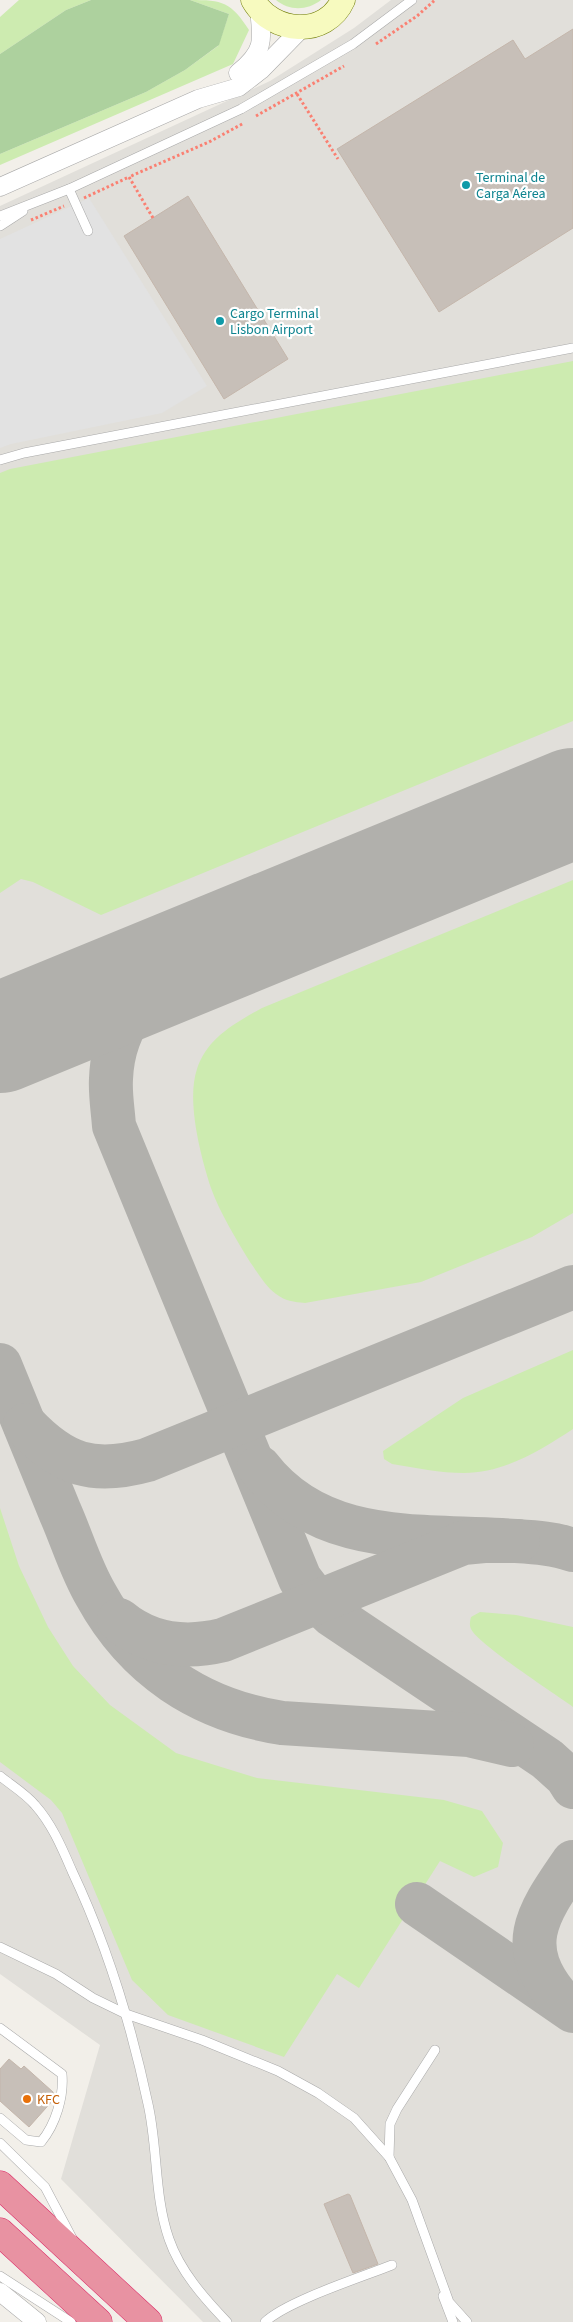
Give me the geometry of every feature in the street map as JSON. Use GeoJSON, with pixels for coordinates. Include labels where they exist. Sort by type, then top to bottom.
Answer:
{"type":"FeatureCollection","features":[{"type":"Feature","properties":{"kind":"highway"},"geometry":{"type":"LineString","coordinates":[[0,2185],[86,2262],[148,2322]]}},
{"type":"Feature","properties":{"kind":"highway"},"geometry":{"type":"LineString","coordinates":[[0,2232],[98,2322]]}},
{"type":"Feature","properties":{"kind":"street"},"geometry":{"type":"LineString","coordinates":[[256,5],[272,20],[286,27],[302,28],[325,20],[344,1]]}},
{"type":"Feature","properties":{"kind":"street"},"geometry":{"type":"LineString","coordinates":[[198,100],[254,60],[262,37],[256,5]]}},
{"type":"Feature","properties":{"kind":"street"},"geometry":{"type":"LineString","coordinates":[[0,187],[198,100],[239,87],[261,70],[302,28]]}},
{"type":"Feature","properties":{"kind":"street"},"geometry":{"type":"LineString","coordinates":[[0,2292],[37,2322]]}},
{"type":"Feature","properties":{"kind":"lane"},"geometry":{"type":"LineString","coordinates":[[0,216],[36,204],[241,109],[353,44],[412,0]]}},
{"type":"Feature","properties":{"kind":"lane"},"geometry":{"type":"LineString","coordinates":[[69,189],[88,231]]}},
{"type":"Feature","properties":{"kind":"lane"},"geometry":{"type":"LineString","coordinates":[[0,226],[36,204]]}},
{"type":"Feature","properties":{"kind":"lane"},"geometry":{"type":"LineString","coordinates":[[0,460],[24,453],[573,348]]}},
{"type":"Feature","properties":{"kind":"lane"},"geometry":{"type":"LineString","coordinates":[[0,1776],[35,1804],[55,1835],[101,1937],[126,2014],[149,2106],[162,2207],[169,2239],[184,2270],[200,2294],[227,2322]]}},
{"type":"Feature","properties":{"kind":"lane"},"geometry":{"type":"LineString","coordinates":[[0,1947],[56,1974],[94,1998],[126,2014],[202,2040],[286,2076],[318,2093],[354,2118],[389,2157],[412,2200],[449,2302],[467,2322]]}},
{"type":"Feature","properties":{"kind":"lane"},"geometry":{"type":"LineString","coordinates":[[0,2028],[62,2074],[63,2089],[49,2132],[41,2142],[26,2140],[0,2118]]}},
{"type":"Feature","properties":{"kind":"lane"},"geometry":{"type":"LineString","coordinates":[[389,2157],[390,2124],[397,2109],[435,2050]]}},
{"type":"Feature","properties":{"kind":"lane"},"geometry":{"type":"LineString","coordinates":[[0,2142],[45,2187],[86,2262]]}},
{"type":"Feature","properties":{"kind":"lane"},"geometry":{"type":"LineString","coordinates":[[265,2322],[271,2316],[306,2300],[392,2265]]}},
{"type":"Feature","properties":{"kind":"lane"},"geometry":{"type":"LineString","coordinates":[[438,2272],[443,2300],[453,2322]]}},
{"type":"Feature","properties":{"kind":"lane"},"geometry":{"type":"LineString","coordinates":[[0,2276],[71,2322]]}},
{"type":"Feature","properties":{"kind":"path"},"geometry":{"type":"LineString","coordinates":[[297,94],[338,159]]}},
{"type":"Feature","properties":{"kind":"shaded area"},"geometry":{"type":"Polygon","coordinates":[[[391,0],[573,0],[573,2322],[203,2322],[61,2179],[100,2045],[0,1974],[0,206],[270,81],[354,28],[391,0]]]}},
{"type":"Feature","properties":{"kind":"shaded area"},"geometry":{"type":"Polygon","coordinates":[[[89,198],[207,386],[162,413],[11,444],[0,448],[0,239],[89,198]]]}},
{"type":"Feature","properties":{"kind":"green space"},"geometry":{"type":"Polygon","coordinates":[[[19,0],[91,0],[66,10],[0,54],[0,17],[19,0]]]}},
{"type":"Feature","properties":{"kind":"green space"},"geometry":{"type":"Polygon","coordinates":[[[91,0],[190,0],[229,14],[219,45],[185,70],[146,92],[0,154],[0,54],[66,10],[91,0]]]}},
{"type":"Feature","properties":{"kind":"green space"},"geometry":{"type":"Polygon","coordinates":[[[190,0],[225,4],[243,21],[249,30],[233,64],[0,165],[0,154],[146,92],[185,70],[218,46],[229,14],[190,0]]]}},
{"type":"Feature","properties":{"kind":"green space"},"geometry":{"type":"Polygon","coordinates":[[[276,0],[321,0],[304,8],[292,8],[276,0]]]}},
{"type":"Feature","properties":{"kind":"green space"},"geometry":{"type":"Polygon","coordinates":[[[573,361],[573,721],[101,915],[33,882],[21,879],[0,893],[0,473],[10,469],[573,361]]]}},
{"type":"Feature","properties":{"kind":"green space"},"geometry":{"type":"Polygon","coordinates":[[[573,880],[573,1213],[532,1237],[421,1282],[305,1303],[286,1300],[276,1294],[262,1279],[234,1235],[219,1207],[207,1175],[196,1129],[193,1097],[197,1069],[208,1048],[223,1032],[262,1008],[573,880]]]}},
{"type":"Feature","properties":{"kind":"green space"},"geometry":{"type":"Polygon","coordinates":[[[573,1350],[573,1429],[548,1445],[508,1465],[479,1472],[455,1473],[428,1470],[392,1464],[384,1459],[383,1451],[463,1398],[573,1350]]]}},
{"type":"Feature","properties":{"kind":"green space"},"geometry":{"type":"Polygon","coordinates":[[[0,1508],[19,1566],[48,1627],[73,1666],[110,1705],[176,1753],[257,1778],[444,1800],[482,1811],[503,1843],[498,1867],[474,1877],[440,1861],[359,1988],[337,1974],[284,2057],[168,2015],[132,1980],[62,1813],[51,1800],[0,1762],[0,1508]]]}},
{"type":"Feature","properties":{"kind":"green space"},"geometry":{"type":"Polygon","coordinates":[[[480,1612],[516,1615],[573,1627],[573,1707],[487,1646],[477,1636],[471,1629],[470,1622],[471,1617],[480,1612]]]}},
{"type":"Feature","properties":{"kind":"building","name":"Terminal de Carga Aérea"},"geometry":{"type":"Polygon","coordinates":[[[573,29],[573,228],[439,312],[337,149],[513,40],[525,59],[573,29]]]}},
{"type":"Feature","properties":{"kind":"building","name":"Cargo Terminal Lisbon Airport"},"geometry":{"type":"Polygon","coordinates":[[[188,196],[288,359],[224,399],[124,236],[188,196]]]}},
{"type":"Feature","properties":{"kind":"building"},"geometry":{"type":"Polygon","coordinates":[[[9,2059],[21,2069],[24,2066],[53,2092],[54,2099],[29,2127],[0,2101],[0,2069],[9,2059]]]}},
{"type":"Feature","properties":{"kind":"building"},"geometry":{"type":"Polygon","coordinates":[[[348,2194],[378,2264],[353,2273],[324,2204],[348,2194]]]}},
{"type":"Feature","properties":{"kind":"taxiway"},"geometry":{"type":"LineString","coordinates":[[198,955],[164,978],[150,991],[137,1005],[127,1021],[113,1058],[111,1097],[114,1126],[300,1579],[317,1601],[332,1615],[547,1759],[566,1776],[573,1787]]}},
{"type":"Feature","properties":{"kind":"taxiway"},"geometry":{"type":"LineString","coordinates":[[0,1039],[4,1036]]}},
{"type":"Feature","properties":{"kind":"taxiway"},"geometry":{"type":"LineString","coordinates":[[25,1425],[52,1449],[66,1458],[80,1463],[110,1466],[147,1460],[573,1287]]}},
{"type":"Feature","properties":{"kind":"taxiway"},"geometry":{"type":"LineString","coordinates":[[0,1365],[81,1565],[96,1595],[112,1621],[130,1644],[173,1682],[224,1708],[252,1717],[282,1723],[469,1735],[512,1745]]}},
{"type":"Feature","properties":{"kind":"taxiway"},"geometry":{"type":"LineString","coordinates":[[259,1467],[283,1492],[310,1511],[339,1523],[370,1531],[402,1535],[529,1542],[556,1545],[573,1550]]}},
{"type":"Feature","properties":{"kind":"taxiway"},"geometry":{"type":"LineString","coordinates":[[119,1620],[155,1640],[182,1644],[209,1643],[223,1640],[463,1543],[518,1541]]}},
{"type":"Feature","properties":{"kind":"taxiway"},"geometry":{"type":"LineString","coordinates":[[561,2001],[546,1981],[538,1963],[534,1946],[541,1914],[573,1862]]}},
{"type":"Feature","properties":{"kind":"taxiway"},"geometry":{"type":"LineString","coordinates":[[417,1904],[573,2011]]}},
{"type":"Feature","properties":{"kind":"runway"},"geometry":{"type":"LineString","coordinates":[[0,1038],[573,803]]}},
{"type":"Feature","properties":{"kind":"place","name":"Terminal de Carga Aérea"},"geometry":{"type":"Point","coordinates":[466,185]}},
{"type":"Feature","properties":{"kind":"place","name":"Cargo Terminal Lisbon Airport"},"geometry":{"type":"Point","coordinates":[220,321]}},
{"type":"Feature","properties":{"kind":"place","name":"KFC"},"geometry":{"type":"Point","coordinates":[27,2099]}}]}
